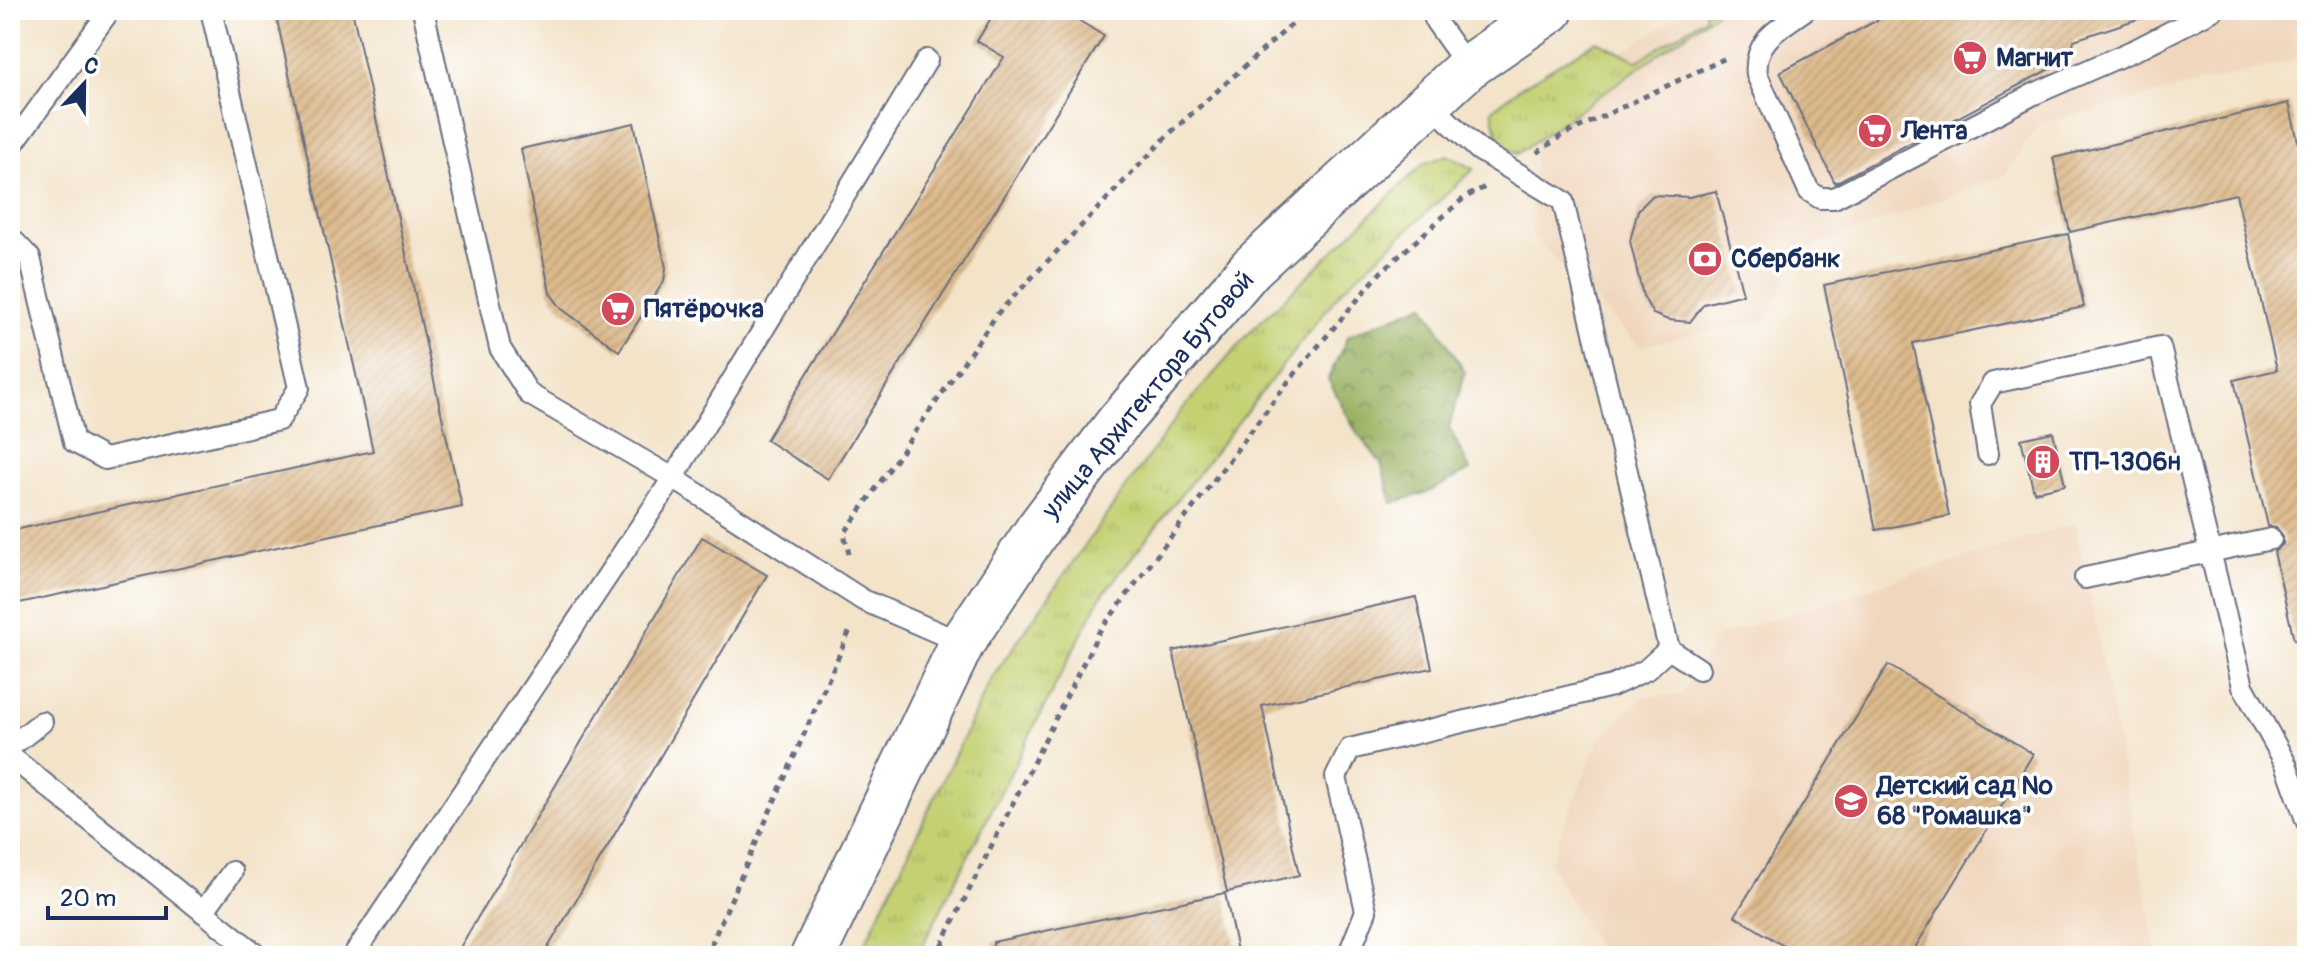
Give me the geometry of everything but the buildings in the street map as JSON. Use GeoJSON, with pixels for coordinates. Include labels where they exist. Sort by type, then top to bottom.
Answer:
{"type":"FeatureCollection","features":[{"type":"Feature","properties":{"kind":"main road","name":"улица Архитектора Бутовой"},"geometry":{"type":"LineString","coordinates":[[813,956],[962,643],[1038,529],[1118,423],[1251,268],[1468,67],[1551,10]]}},
{"type":"Feature","properties":{"kind":"lane"},"geometry":{"type":"LineString","coordinates":[[10,148],[110,10]]}},
{"type":"Feature","properties":{"kind":"lane"},"geometry":{"type":"LineString","coordinates":[[10,237],[30,258],[74,442],[105,459],[279,420],[299,388],[211,10]]}},
{"type":"Feature","properties":{"kind":"lane"},"geometry":{"type":"LineString","coordinates":[[423,10],[500,348],[529,394],[673,478],[863,600],[962,643]]}},
{"type":"Feature","properties":{"kind":"lane"},"geometry":{"type":"LineString","coordinates":[[1432,10],[1436,22],[1468,67]]}},
{"type":"Feature","properties":{"kind":"lane"},"geometry":{"type":"LineString","coordinates":[[1805,10],[1762,41],[1755,60],[1757,75],[1809,191],[1820,198],[1834,198],[2034,94],[2137,49],[2213,10]]}},
{"type":"Feature","properties":{"kind":"lane"},"geometry":{"type":"LineString","coordinates":[[353,956],[673,478],[927,60]]}},
{"type":"Feature","properties":{"kind":"lane"},"geometry":{"type":"LineString","coordinates":[[1429,103],[1479,150],[1563,201],[1669,649],[1699,669]]}},
{"type":"Feature","properties":{"kind":"lane"},"geometry":{"type":"LineString","coordinates":[[1988,454],[1980,404],[1993,383],[2160,347],[2243,686],[2286,764],[2307,822]]}},
{"type":"Feature","properties":{"kind":"lane"},"geometry":{"type":"LineString","coordinates":[[2085,578],[2209,555],[2271,539]]}},
{"type":"Feature","properties":{"kind":"lane"},"geometry":{"type":"LineString","coordinates":[[1348,956],[1366,911],[1336,777],[1350,749],[1612,686],[1646,670],[1669,649]]}},
{"type":"Feature","properties":{"kind":"lane"},"geometry":{"type":"LineString","coordinates":[[10,747],[42,722]]}},
{"type":"Feature","properties":{"kind":"lane"},"geometry":{"type":"LineString","coordinates":[[10,756],[258,956]]}},
{"type":"Feature","properties":{"kind":"lane"},"geometry":{"type":"LineString","coordinates":[[203,912],[232,872]]}},
{"type":"Feature","properties":{"kind":"path"},"geometry":{"type":"LineString","coordinates":[[706,956],[863,600],[844,534],[998,313],[1170,133],[1308,10]]}},
{"type":"Feature","properties":{"kind":"path"},"geometry":{"type":"LineString","coordinates":[[936,956],[1099,632],[1292,377],[1381,272],[1464,198],[1512,172],[1561,136],[1762,41]]}},
{"type":"Feature","properties":{"kind":"shaded area"},"geometry":{"type":"Polygon","coordinates":[[[1687,10],[2307,10],[2307,37],[2297,59],[2039,124],[2005,175],[1798,252],[1767,320],[1639,346],[1532,235],[1536,109],[1687,10]]]}},
{"type":"Feature","properties":{"kind":"shaded area","name":"Детский сад № 68 \"Ромашка\""},"geometry":{"type":"Polygon","coordinates":[[[2076,523],[2158,956],[1602,956],[1549,863],[1599,739],[1643,697],[1681,695],[1718,636],[2076,523]]]}},
{"type":"Feature","properties":{"kind":"green space"},"geometry":{"type":"Polygon","coordinates":[[[1704,10],[1720,10],[1517,154],[1499,143],[1492,110],[1521,87],[1597,41],[1638,61],[1706,17],[1704,10]]]}},
{"type":"Feature","properties":{"kind":"green space"},"geometry":{"type":"Polygon","coordinates":[[[1447,155],[1474,169],[1342,290],[1100,598],[917,956],[859,956],[991,679],[1181,411],[1253,329],[1423,164],[1447,155]]]}},
{"type":"Feature","properties":{"kind":"green space"},"geometry":{"type":"Polygon","coordinates":[[[1424,304],[1465,373],[1449,427],[1470,470],[1428,492],[1392,503],[1381,463],[1357,433],[1328,379],[1348,336],[1424,304]]]}},
{"type":"Feature","properties":{"kind":"place","name":"Магнит"},"geometry":{"type":"Point","coordinates":[1970,58]}},
{"type":"Feature","properties":{"kind":"place","name":"Лента"},"geometry":{"type":"Point","coordinates":[1875,131]}},
{"type":"Feature","properties":{"kind":"place","name":"Сбербанк"},"geometry":{"type":"Point","coordinates":[1705,259]}},
{"type":"Feature","properties":{"kind":"place","name":"Пятёрочка"},"geometry":{"type":"Point","coordinates":[618,309]}},
{"type":"Feature","properties":{"kind":"place","name":"ТП-1306н"},"geometry":{"type":"Point","coordinates":[2043,462]}},
{"type":"Feature","properties":{"kind":"place","name":"Детский сад № 68 \"Ромашка\""},"geometry":{"type":"Point","coordinates":[1851,801]}}]}
